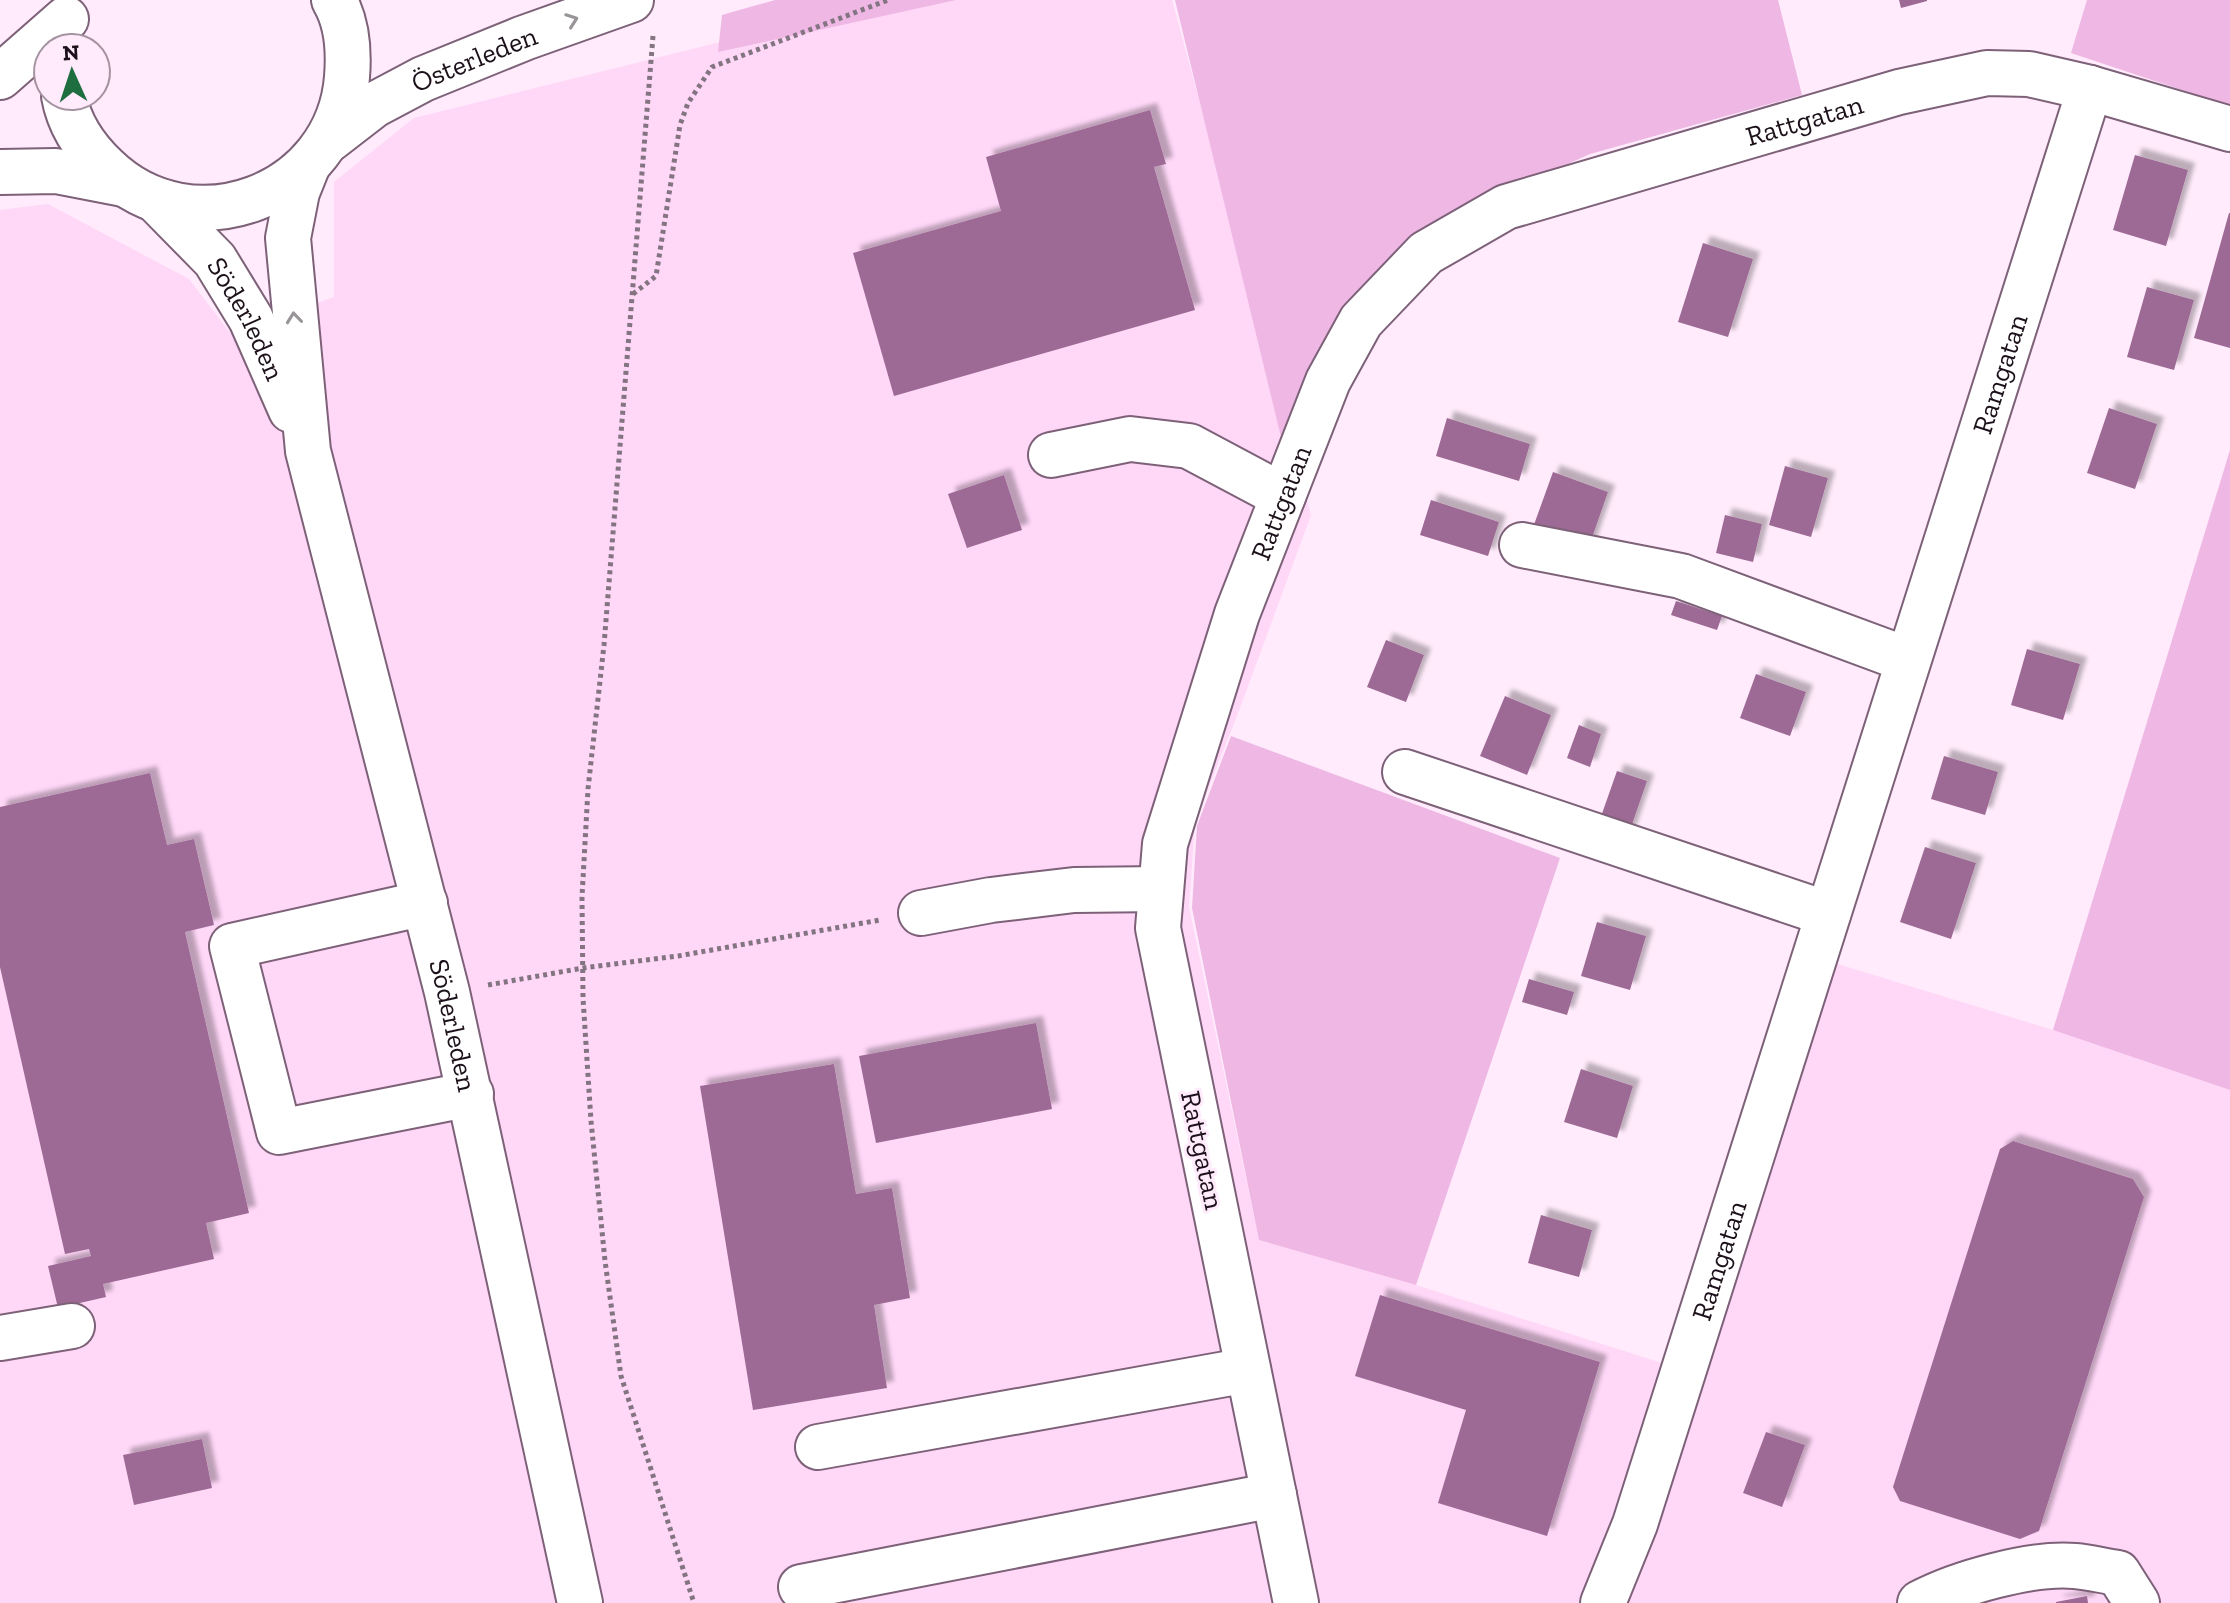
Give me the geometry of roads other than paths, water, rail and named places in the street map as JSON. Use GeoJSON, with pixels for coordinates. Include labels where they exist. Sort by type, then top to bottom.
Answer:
{"type":"FeatureCollection","features":[{"type":"Feature","properties":{"kind":"street","name":"Söderleden"},"geometry":{"type":"LineString","coordinates":[[308,451],[288,238],[297,192],[346,98],[349,52],[339,8],[334,0]]}},
{"type":"Feature","properties":{"kind":"street","name":"Österleden"},"geometry":{"type":"LineString","coordinates":[[140,193],[198,209],[238,206],[275,191],[374,105],[423,79],[524,38],[642,18]]}},
{"type":"Feature","properties":{"kind":"street"},"geometry":{"type":"LineString","coordinates":[[0,77],[67,22]]}},
{"type":"Feature","properties":{"kind":"street","name":"Rattgatan"},"geometry":{"type":"LineString","coordinates":[[1296,1603],[1158,928],[1165,844],[1237,614],[1328,381],[1361,321],[1426,253],[1506,207],[1899,92],[1987,73],[2029,74],[2090,88],[2230,129]]}},
{"type":"Feature","properties":{"kind":"street","name":"Ramgatan"},"geometry":{"type":"LineString","coordinates":[[1603,1603],[1635,1524],[2090,88]]}},
{"type":"Feature","properties":{"kind":"street","name":"Söderleden"},"geometry":{"type":"LineString","coordinates":[[68,112],[89,152],[215,260],[251,319],[308,451],[447,992],[580,1603]]}},
{"type":"Feature","properties":{"kind":"street"},"geometry":{"type":"LineString","coordinates":[[0,172],[56,171],[140,193]]}},
{"type":"Feature","properties":{"kind":"street"},"geometry":{"type":"LineString","coordinates":[[1051,455],[1130,439],[1189,446],[1283,496]]}},
{"type":"Feature","properties":{"kind":"street"},"geometry":{"type":"LineString","coordinates":[[1522,545],[1681,576],[1908,660]]}},
{"type":"Feature","properties":{"kind":"street"},"geometry":{"type":"LineString","coordinates":[[1405,772],[1828,914]]}},
{"type":"Feature","properties":{"kind":"street"},"geometry":{"type":"LineString","coordinates":[[921,913],[991,900],[1074,890],[1161,889]]}},
{"type":"Feature","properties":{"kind":"street"},"geometry":{"type":"LineString","coordinates":[[425,903],[232,946],[279,1132],[471,1094]]}},
{"type":"Feature","properties":{"kind":"street"},"geometry":{"type":"LineString","coordinates":[[0,1338],[72,1326]]}},
{"type":"Feature","properties":{"kind":"street"},"geometry":{"type":"LineString","coordinates":[[818,1447],[1248,1370]]}},
{"type":"Feature","properties":{"kind":"street"},"geometry":{"type":"LineString","coordinates":[[801,1587],[1274,1495]]}},
{"type":"Feature","properties":{"kind":"street"},"geometry":{"type":"LineString","coordinates":[[1920,1603],[1944,1590],[2022,1570],[2073,1566],[2118,1573],[2137,1603]]}}]}
